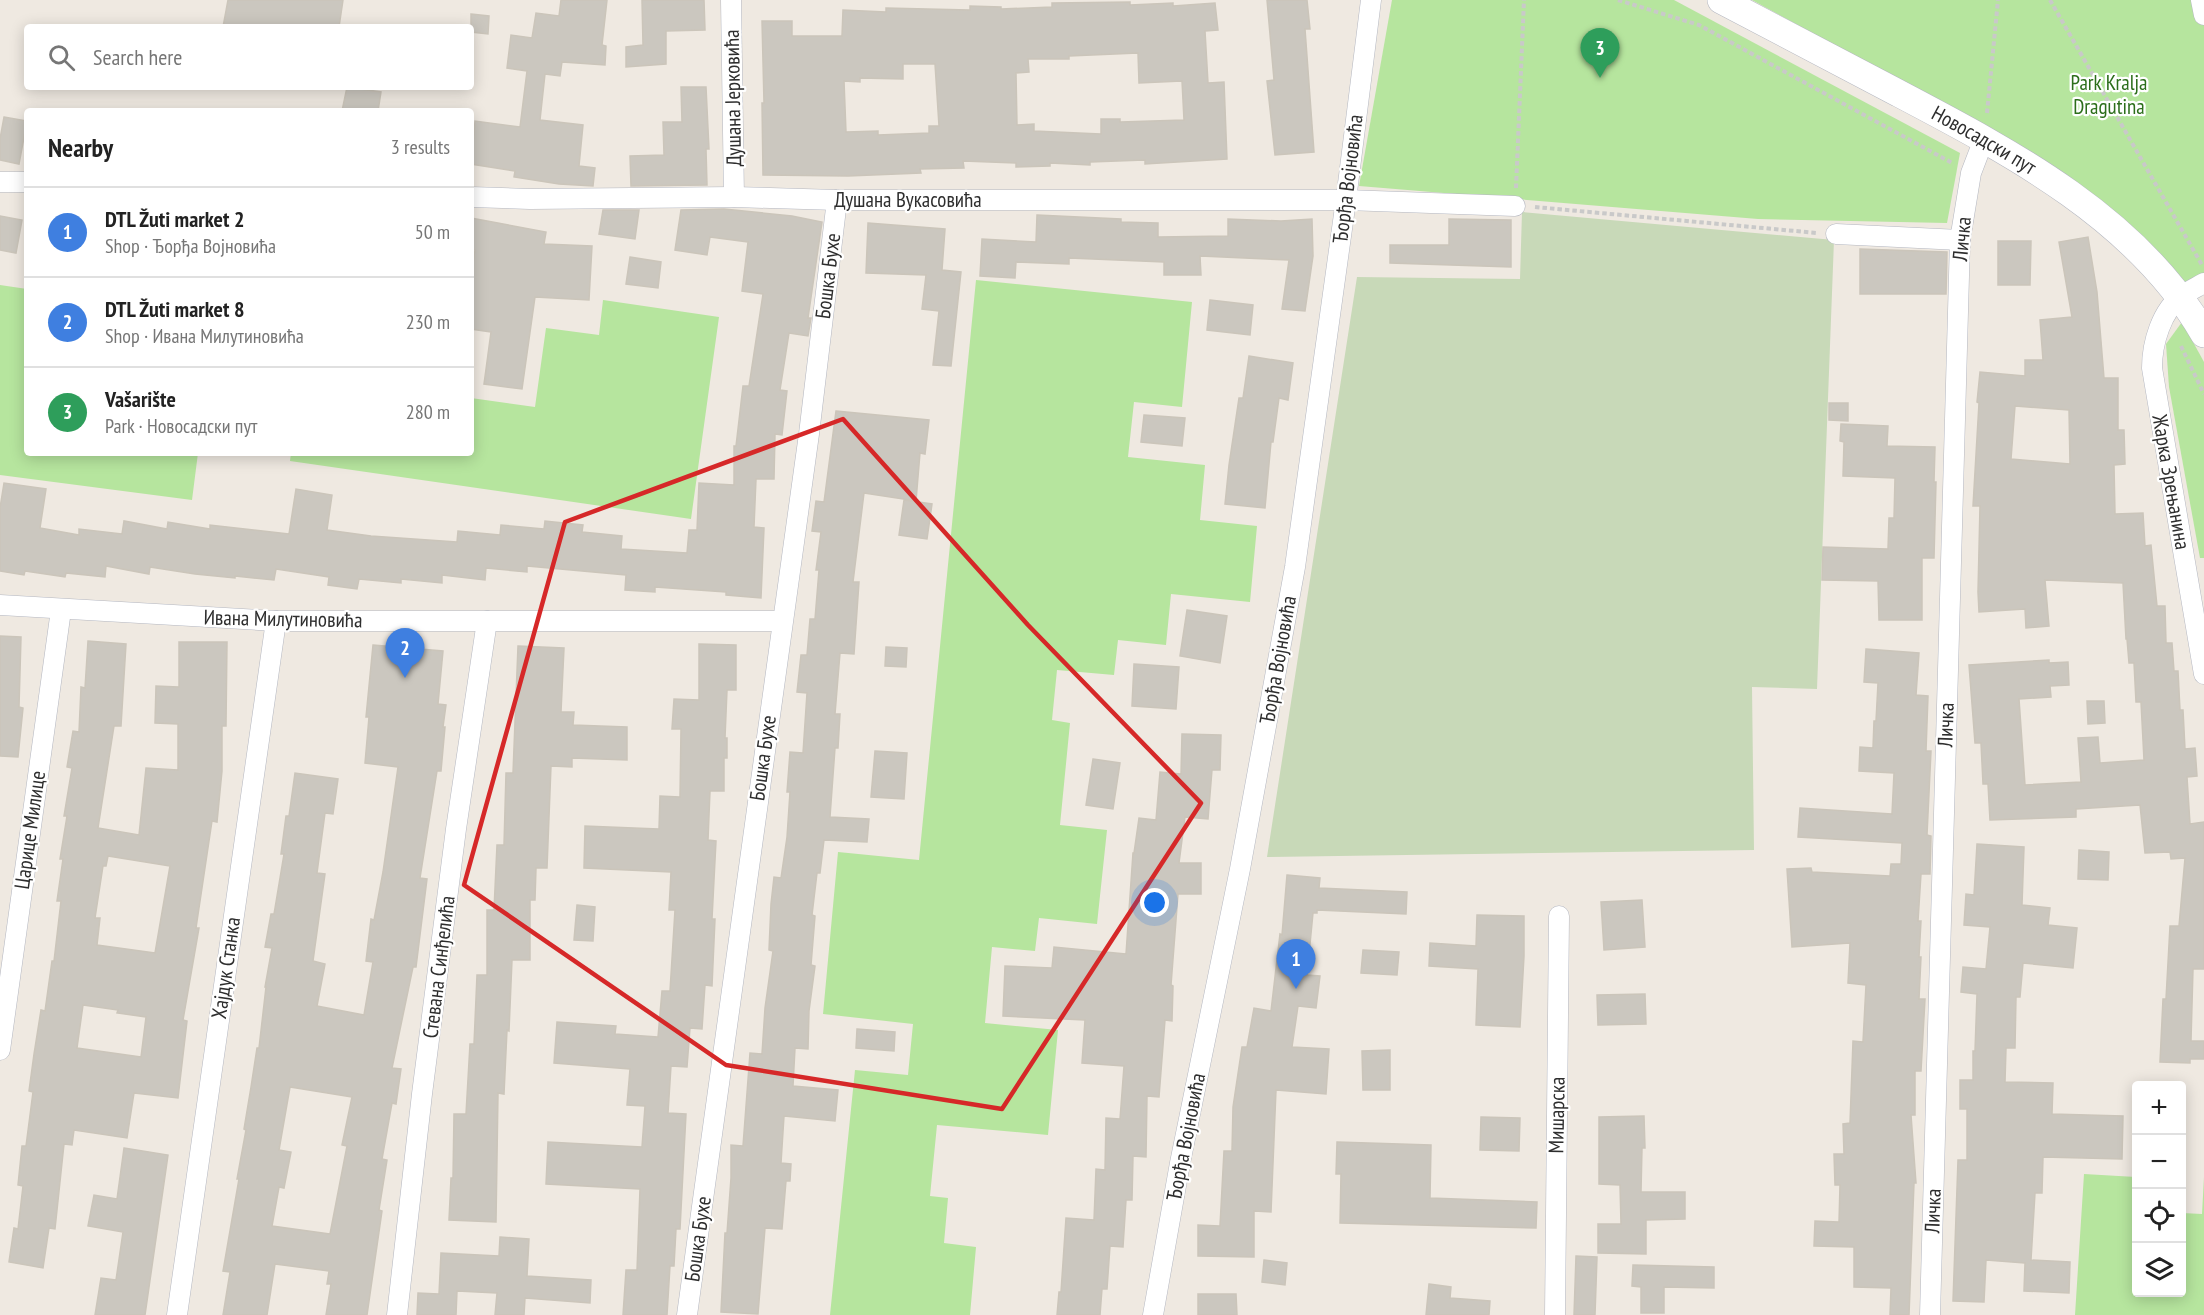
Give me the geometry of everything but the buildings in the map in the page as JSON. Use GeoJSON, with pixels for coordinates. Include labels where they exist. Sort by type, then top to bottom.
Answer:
{"type":"FeatureCollection","features":[{"type":"Feature","properties":{"kind":"main road","name":"Новосадски пут"},"geometry":{"type":"LineString","coordinates":[[1721,0],[2013,156],[2114,228],[2138,248],[2173,306],[2204,334]]}},
{"type":"Feature","properties":{"kind":"street","name":"Душана Јерковића"},"geometry":{"type":"LineString","coordinates":[[731,0],[734,197]]}},
{"type":"Feature","properties":{"kind":"street","name":"Ђорђа Војновића"},"geometry":{"type":"LineString","coordinates":[[1153,1315],[1180,1164],[1240,868],[1295,567],[1371,0]]}},
{"type":"Feature","properties":{"kind":"street"},"geometry":{"type":"LineString","coordinates":[[2201,0],[2204,15]]}},
{"type":"Feature","properties":{"kind":"street","name":"Личка"},"geometry":{"type":"LineString","coordinates":[[1930,1315],[1960,240],[1971,173],[1984,139]]}},
{"type":"Feature","properties":{"kind":"street"},"geometry":{"type":"LineString","coordinates":[[0,182],[24,182]]}},
{"type":"Feature","properties":{"kind":"street","name":"Душана Вукасовића"},"geometry":{"type":"LineString","coordinates":[[474,196],[530,199],[734,197],[837,200],[1346,200],[1515,206]]}},
{"type":"Feature","properties":{"kind":"street","name":"Бошка Бухе"},"geometry":{"type":"LineString","coordinates":[[687,1315],[809,434],[837,200]]}},
{"type":"Feature","properties":{"kind":"street"},"geometry":{"type":"LineString","coordinates":[[1836,234],[1960,240]]}},
{"type":"Feature","properties":{"kind":"street"},"geometry":{"type":"LineString","coordinates":[[2173,306],[2204,284]]}},
{"type":"Feature","properties":{"kind":"street","name":"Жарка Зрењанина"},"geometry":{"type":"LineString","coordinates":[[2173,306],[2154,342],[2152,368],[2204,674]]}},
{"type":"Feature","properties":{"kind":"street","name":"Ивана Милутиновића"},"geometry":{"type":"LineString","coordinates":[[0,605],[276,621],[782,621]]}},
{"type":"Feature","properties":{"kind":"street","name":"Царице Милице"},"geometry":{"type":"LineString","coordinates":[[0,1050],[61,610]]}},
{"type":"Feature","properties":{"kind":"street","name":"Хајдук Станка"},"geometry":{"type":"LineString","coordinates":[[177,1315],[276,621]]}},
{"type":"Feature","properties":{"kind":"street","name":"Стевана Синђелића"},"geometry":{"type":"LineString","coordinates":[[397,1315],[422,1094],[455,840],[487,621]]}},
{"type":"Feature","properties":{"kind":"street","name":"Мишарска"},"geometry":{"type":"LineString","coordinates":[[1555,1315],[1559,916]]}},
{"type":"Feature","properties":{"kind":"path"},"geometry":{"type":"LineString","coordinates":[[1524,0],[1515,206],[1836,234]]}},
{"type":"Feature","properties":{"kind":"path"},"geometry":{"type":"LineString","coordinates":[[1618,0],[1699,25],[1971,173]]}},
{"type":"Feature","properties":{"kind":"path"},"geometry":{"type":"LineString","coordinates":[[1984,139],[1998,0]]}},
{"type":"Feature","properties":{"kind":"path"},"geometry":{"type":"LineString","coordinates":[[2050,0],[2204,268]]}},
{"type":"Feature","properties":{"kind":"path"},"geometry":{"type":"LineString","coordinates":[[2173,306],[2204,394]]}},
{"type":"Feature","properties":{"kind":"highlighted area"},"geometry":{"type":"Polygon","coordinates":[[[843,419],[1028,625],[1201,803],[1002,1109],[726,1065],[464,885],[565,522],[843,419]]]}},
{"type":"Feature","properties":{"kind":"green space"},"geometry":{"type":"Polygon","coordinates":[[[1392,0],[1674,0],[1960,153],[1947,223],[1758,219],[1359,186],[1392,0]]]}},
{"type":"Feature","properties":{"kind":"green space","name":"Park Kralja Dragutina"},"geometry":{"type":"Polygon","coordinates":[[[1752,0],[2201,0],[2204,15],[2204,283],[2180,296],[2099,203],[1829,42],[1752,0]]]}},
{"type":"Feature","properties":{"kind":"green space"},"geometry":{"type":"Polygon","coordinates":[[[1522,212],[1834,240],[1817,689],[1752,687],[1754,850],[1267,857],[1357,277],[1520,279],[1522,212]]]}},
{"type":"Feature","properties":{"kind":"green space"},"geometry":{"type":"Polygon","coordinates":[[[976,280],[1192,302],[1182,407],[1134,402],[1128,457],[1205,465],[1200,520],[1257,526],[1250,602],[1171,594],[1166,645],[1118,640],[1114,675],[1057,670],[1052,720],[1070,723],[1060,825],[1107,830],[1097,924],[1039,918],[1035,951],[992,947],[985,1023],[1058,1030],[1048,1135],[937,1125],[930,1196],[948,1198],[944,1243],[976,1247],[970,1315],[830,1315],[855,1070],[908,1075],[913,1024],[823,1014],[838,852],[919,860],[976,280]]]}},
{"type":"Feature","properties":{"kind":"green space"},"geometry":{"type":"Polygon","coordinates":[[[0,285],[24,289],[24,456],[198,456],[192,500],[0,475],[0,285]]]}},
{"type":"Feature","properties":{"kind":"green space"},"geometry":{"type":"Polygon","coordinates":[[[603,300],[719,317],[691,519],[290,461],[291,456],[474,456],[474,398],[535,407],[546,328],[599,335],[603,300]]]}},
{"type":"Feature","properties":{"kind":"green space"},"geometry":{"type":"Polygon","coordinates":[[[2182,322],[2204,362],[2204,558],[2200,558],[2169,387],[2166,344],[2182,322]]]}},
{"type":"Feature","properties":{"kind":"green space"},"geometry":{"type":"Polygon","coordinates":[[[2084,1174],[2132,1177],[2132,1297],[2186,1297],[2186,1213],[2202,1214],[2204,1177],[2204,1315],[2075,1315],[2084,1174]]]}},
{"type":"Feature","properties":{"kind":"place","name":"Vašarište"},"geometry":{"type":"Point","coordinates":[1600,78]}},
{"type":"Feature","properties":{"kind":"place","name":"DTL Žuti market 8"},"geometry":{"type":"Point","coordinates":[405,678]}},
{"type":"Feature","properties":{"kind":"place","name":"DTL Žuti market 2"},"geometry":{"type":"Point","coordinates":[1296,989]}}]}
